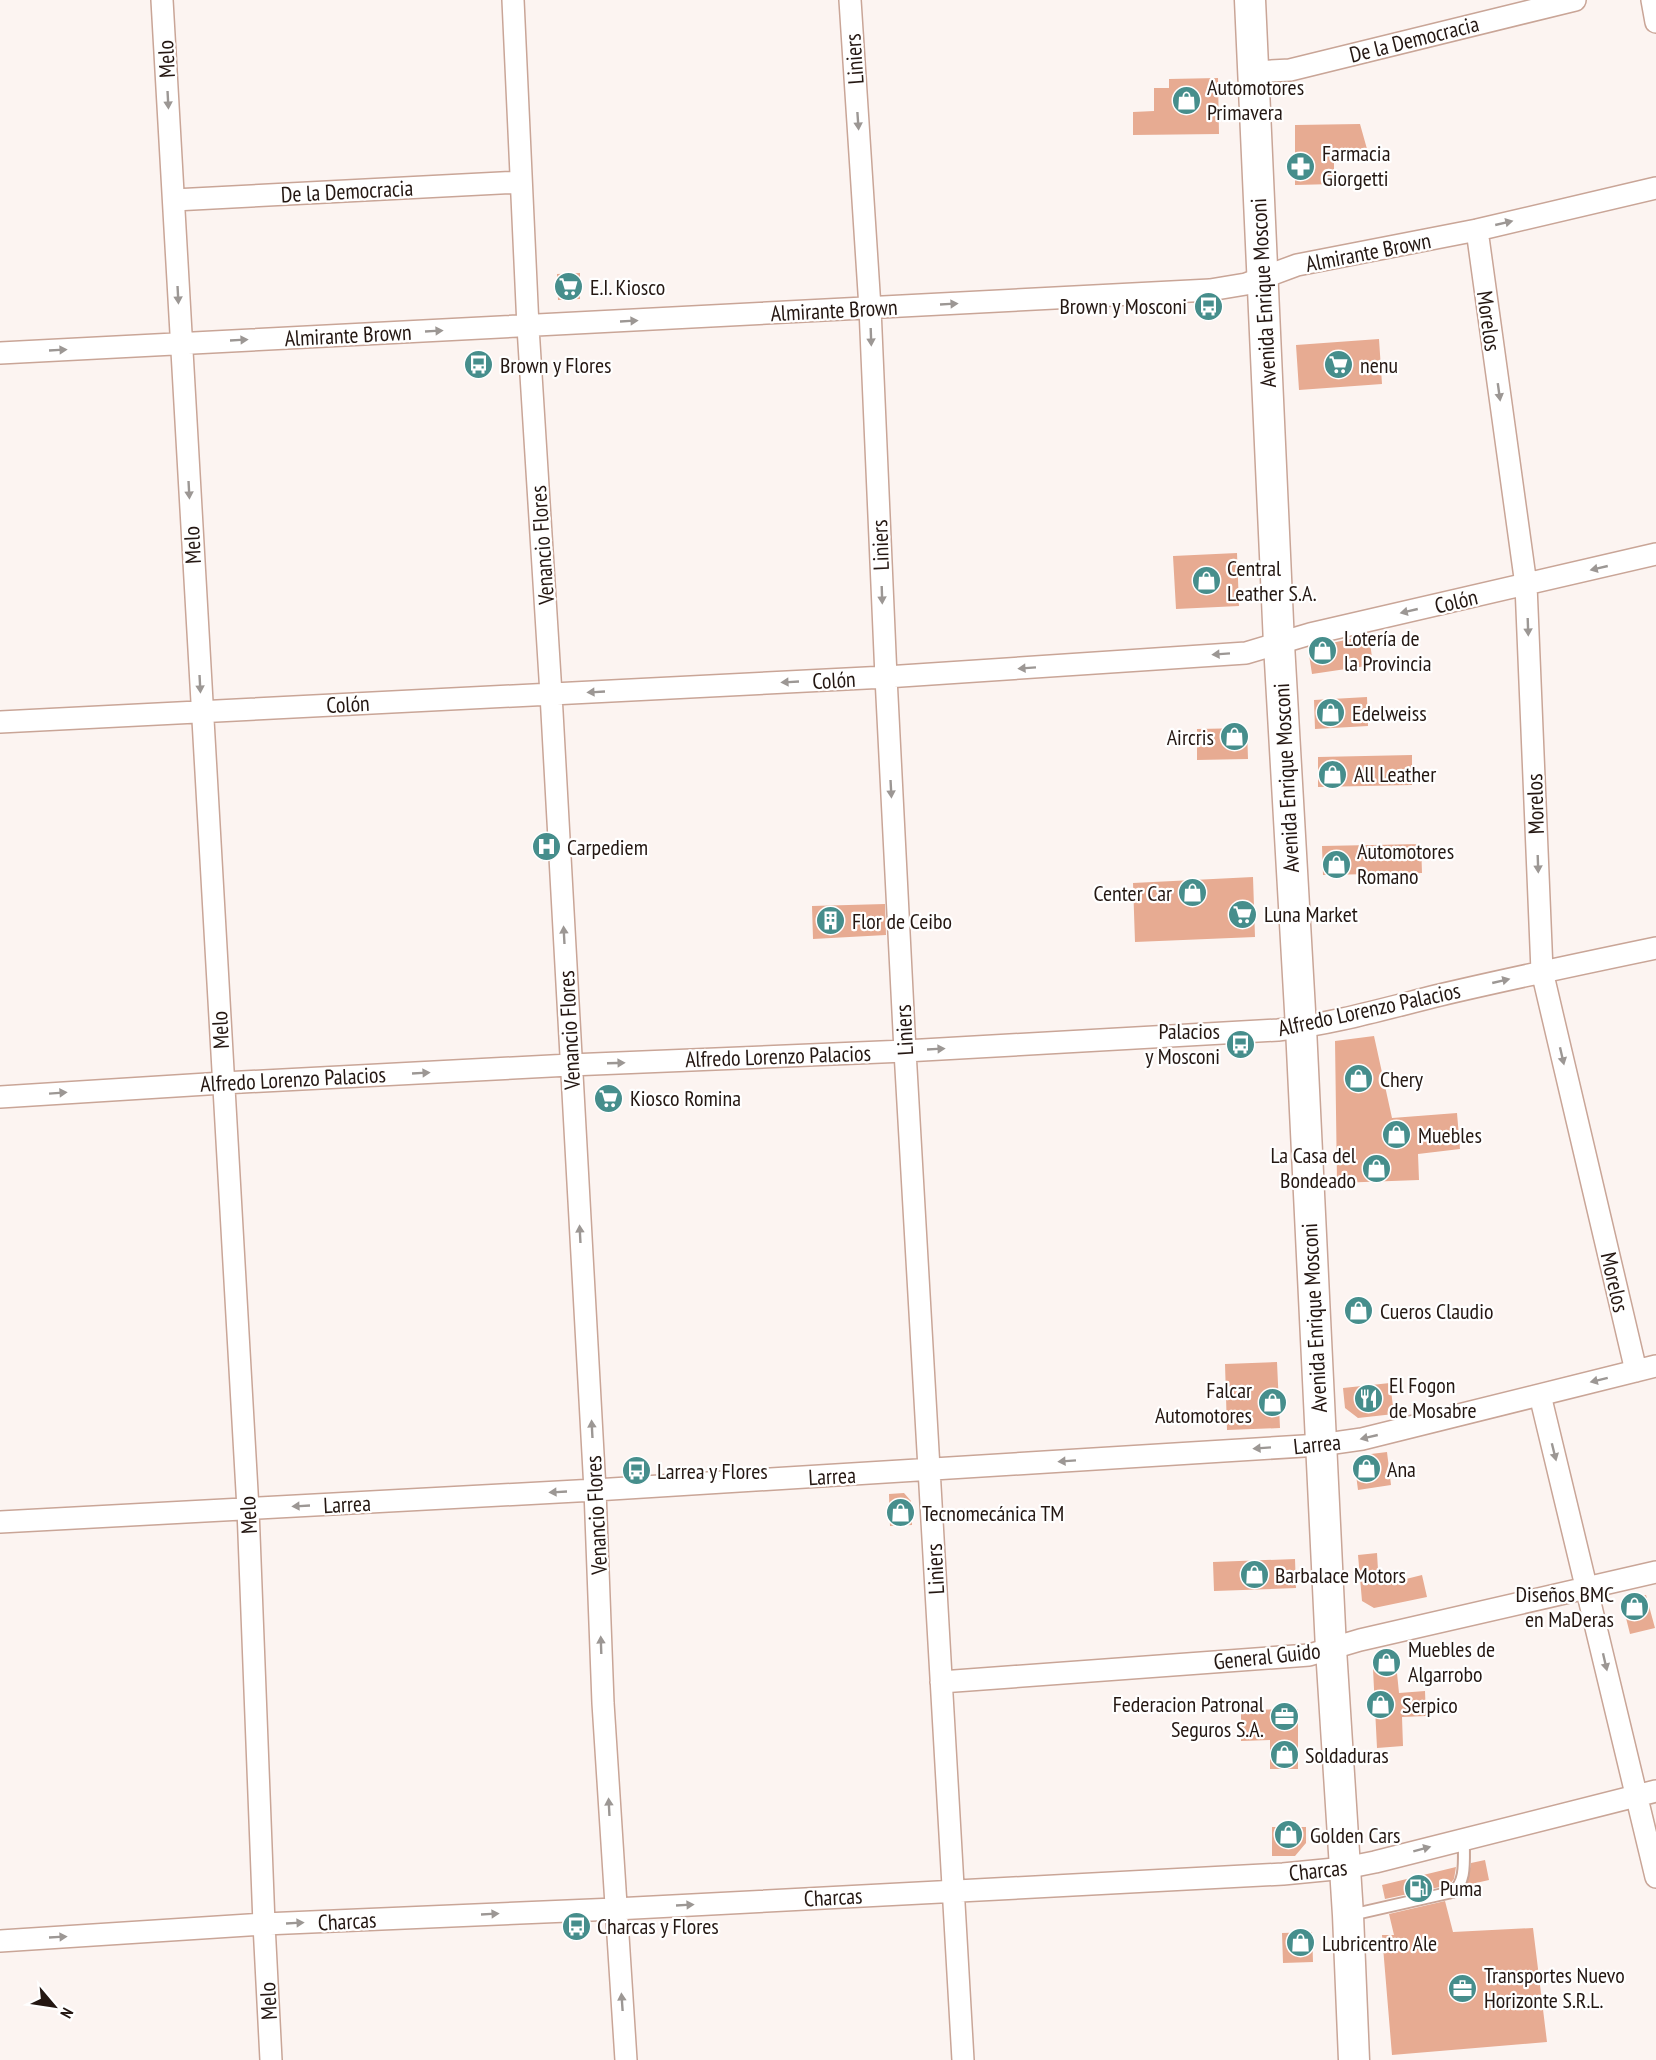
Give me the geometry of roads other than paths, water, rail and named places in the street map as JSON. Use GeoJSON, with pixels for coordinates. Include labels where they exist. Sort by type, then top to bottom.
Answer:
{"type":"FeatureCollection","features":[{"type":"Feature","properties":{"kind":"main road","name":"Avenida Enrique Mosconi"},"geometry":{"type":"LineString","coordinates":[[1250,0],[1279,644],[1354,2060]]}},
{"type":"Feature","properties":{"kind":"street","name":"Melo"},"geometry":{"type":"LineString","coordinates":[[162,0],[248,1509],[271,2060]]}},
{"type":"Feature","properties":{"kind":"street","name":"Venancio Flores"},"geometry":{"type":"LineString","coordinates":[[513,0],[528,327],[552,694],[570,1065],[595,1490],[603,1703],[626,2060]]}},
{"type":"Feature","properties":{"kind":"street","name":"Liniers"},"geometry":{"type":"LineString","coordinates":[[850,0],[870,308],[905,1051],[963,2060]]}},
{"type":"Feature","properties":{"kind":"street","name":"De la Democracia"},"geometry":{"type":"LineString","coordinates":[[1253,72],[1290,70],[1575,0]]}},
{"type":"Feature","properties":{"kind":"street"},"geometry":{"type":"LineString","coordinates":[[1652,0],[1656,22]]}},
{"type":"Feature","properties":{"kind":"street","name":"De la Democracia"},"geometry":{"type":"LineString","coordinates":[[174,200],[521,182]]}},
{"type":"Feature","properties":{"kind":"street","name":"Almirante Brown"},"geometry":{"type":"LineString","coordinates":[[0,353],[1210,290],[1233,287],[1297,266],[1477,230],[1656,188]]}},
{"type":"Feature","properties":{"kind":"street","name":"Morelos"},"geometry":{"type":"LineString","coordinates":[[1477,230],[1526,585],[1542,971],[1646,1369]]}},
{"type":"Feature","properties":{"kind":"street","name":"Colón"},"geometry":{"type":"LineString","coordinates":[[0,722],[886,677],[1246,652],[1310,634],[1656,555]]}},
{"type":"Feature","properties":{"kind":"street","name":"Alfredo Lorenzo Palacios"},"geometry":{"type":"LineString","coordinates":[[0,1097],[223,1083],[905,1051],[1301,1028],[1542,971],[1656,948]]}},
{"type":"Feature","properties":{"kind":"street","name":"Larrea"},"geometry":{"type":"LineString","coordinates":[[0,1522],[595,1490],[1320,1444],[1362,1439],[1646,1369]]}},
{"type":"Feature","properties":{"kind":"street"},"geometry":{"type":"LineString","coordinates":[[1540,1395],[1588,1588],[1646,1793],[1656,1877]]}},
{"type":"Feature","properties":{"kind":"street","name":"General Guido"},"geometry":{"type":"LineString","coordinates":[[941,1682],[1309,1655],[1360,1640],[1656,1572]]}},
{"type":"Feature","properties":{"kind":"street","name":"Charcas"},"geometry":{"type":"LineString","coordinates":[[0,1941],[264,1924],[615,1909],[1283,1874],[1345,1868],[1646,1793]]}},
{"type":"Feature","properties":{"kind":"lane"},"geometry":{"type":"LineString","coordinates":[[1348,1915],[1452,1892],[1462,1881],[1464,1838]]}},
{"type":"Feature","properties":{"kind":"place","name":"Automotores Primavera"},"geometry":{"type":"Point","coordinates":[1186,100]}},
{"type":"Feature","properties":{"kind":"place","name":"Farmacia Giorgetti"},"geometry":{"type":"Point","coordinates":[1301,166]}},
{"type":"Feature","properties":{"kind":"place","name":"E.I. Kiosco"},"geometry":{"type":"Point","coordinates":[569,287]}},
{"type":"Feature","properties":{"kind":"place","name":"Brown y Mosconi"},"geometry":{"type":"Point","coordinates":[1208,306]}},
{"type":"Feature","properties":{"kind":"place","name":"Brown y Flores"},"geometry":{"type":"Point","coordinates":[479,365]}},
{"type":"Feature","properties":{"kind":"place","name":"nenu"},"geometry":{"type":"Point","coordinates":[1339,365]}},
{"type":"Feature","properties":{"kind":"place","name":"Central Leather S.A."},"geometry":{"type":"Point","coordinates":[1206,581]}},
{"type":"Feature","properties":{"kind":"place","name":"Lotería de la Provincia"},"geometry":{"type":"Point","coordinates":[1323,651]}},
{"type":"Feature","properties":{"kind":"place","name":"Edelweiss"},"geometry":{"type":"Point","coordinates":[1331,713]}},
{"type":"Feature","properties":{"kind":"place","name":"Aircris"},"geometry":{"type":"Point","coordinates":[1235,737]}},
{"type":"Feature","properties":{"kind":"place","name":"All Leather"},"geometry":{"type":"Point","coordinates":[1333,774]}},
{"type":"Feature","properties":{"kind":"place","name":"Carpediem"},"geometry":{"type":"Point","coordinates":[546,847]}},
{"type":"Feature","properties":{"kind":"place","name":"Automotores Romano"},"geometry":{"type":"Point","coordinates":[1336,864]}},
{"type":"Feature","properties":{"kind":"place","name":"Center Car"},"geometry":{"type":"Point","coordinates":[1193,893]}},
{"type":"Feature","properties":{"kind":"place","name":"Luna Market"},"geometry":{"type":"Point","coordinates":[1243,914]}},
{"type":"Feature","properties":{"kind":"place","name":"Flor de Ceibo"},"geometry":{"type":"Point","coordinates":[831,921]}},
{"type":"Feature","properties":{"kind":"place","name":"Palacios y Mosconi"},"geometry":{"type":"Point","coordinates":[1241,1044]}},
{"type":"Feature","properties":{"kind":"place","name":"Chery"},"geometry":{"type":"Point","coordinates":[1359,1079]}},
{"type":"Feature","properties":{"kind":"place","name":"Kiosco Romina"},"geometry":{"type":"Point","coordinates":[609,1098]}},
{"type":"Feature","properties":{"kind":"place","name":"Muebles"},"geometry":{"type":"Point","coordinates":[1397,1135]}},
{"type":"Feature","properties":{"kind":"place","name":"La Casa del Bondeado"},"geometry":{"type":"Point","coordinates":[1377,1168]}},
{"type":"Feature","properties":{"kind":"place","name":"Cueros Claudio"},"geometry":{"type":"Point","coordinates":[1359,1311]}},
{"type":"Feature","properties":{"kind":"place","name":"El Fogon de Mosabre"},"geometry":{"type":"Point","coordinates":[1368,1398]}},
{"type":"Feature","properties":{"kind":"place","name":"Falcar Automotores"},"geometry":{"type":"Point","coordinates":[1273,1403]}},
{"type":"Feature","properties":{"kind":"place","name":"Ana"},"geometry":{"type":"Point","coordinates":[1366,1469]}},
{"type":"Feature","properties":{"kind":"place","name":"Larrea y Flores"},"geometry":{"type":"Point","coordinates":[636,1471]}},
{"type":"Feature","properties":{"kind":"place","name":"Tecnomecánica TM"},"geometry":{"type":"Point","coordinates":[901,1513]}},
{"type":"Feature","properties":{"kind":"place","name":"Barbalace Motors"},"geometry":{"type":"Point","coordinates":[1254,1575]}},
{"type":"Feature","properties":{"kind":"place","name":"Diseños BMC en MaDeras"},"geometry":{"type":"Point","coordinates":[1635,1607]}},
{"type":"Feature","properties":{"kind":"place","name":"Muebles de Algarrobo"},"geometry":{"type":"Point","coordinates":[1387,1662]}},
{"type":"Feature","properties":{"kind":"place","name":"Serpico"},"geometry":{"type":"Point","coordinates":[1381,1705]}},
{"type":"Feature","properties":{"kind":"place","name":"Federacion Patronal Seguros S.A."},"geometry":{"type":"Point","coordinates":[1285,1717]}},
{"type":"Feature","properties":{"kind":"place","name":"Soldaduras"},"geometry":{"type":"Point","coordinates":[1284,1755]}},
{"type":"Feature","properties":{"kind":"place","name":"Golden Cars"},"geometry":{"type":"Point","coordinates":[1289,1835]}},
{"type":"Feature","properties":{"kind":"place","name":"Puma"},"geometry":{"type":"Point","coordinates":[1419,1888]}},
{"type":"Feature","properties":{"kind":"place","name":"Charcas y Flores"},"geometry":{"type":"Point","coordinates":[576,1926]}},
{"type":"Feature","properties":{"kind":"place","name":"Lubricentro Ale"},"geometry":{"type":"Point","coordinates":[1301,1943]}},
{"type":"Feature","properties":{"kind":"place","name":"Transportes Nuevo Horizonte S.R.L."},"geometry":{"type":"Point","coordinates":[1463,1988]}}]}
